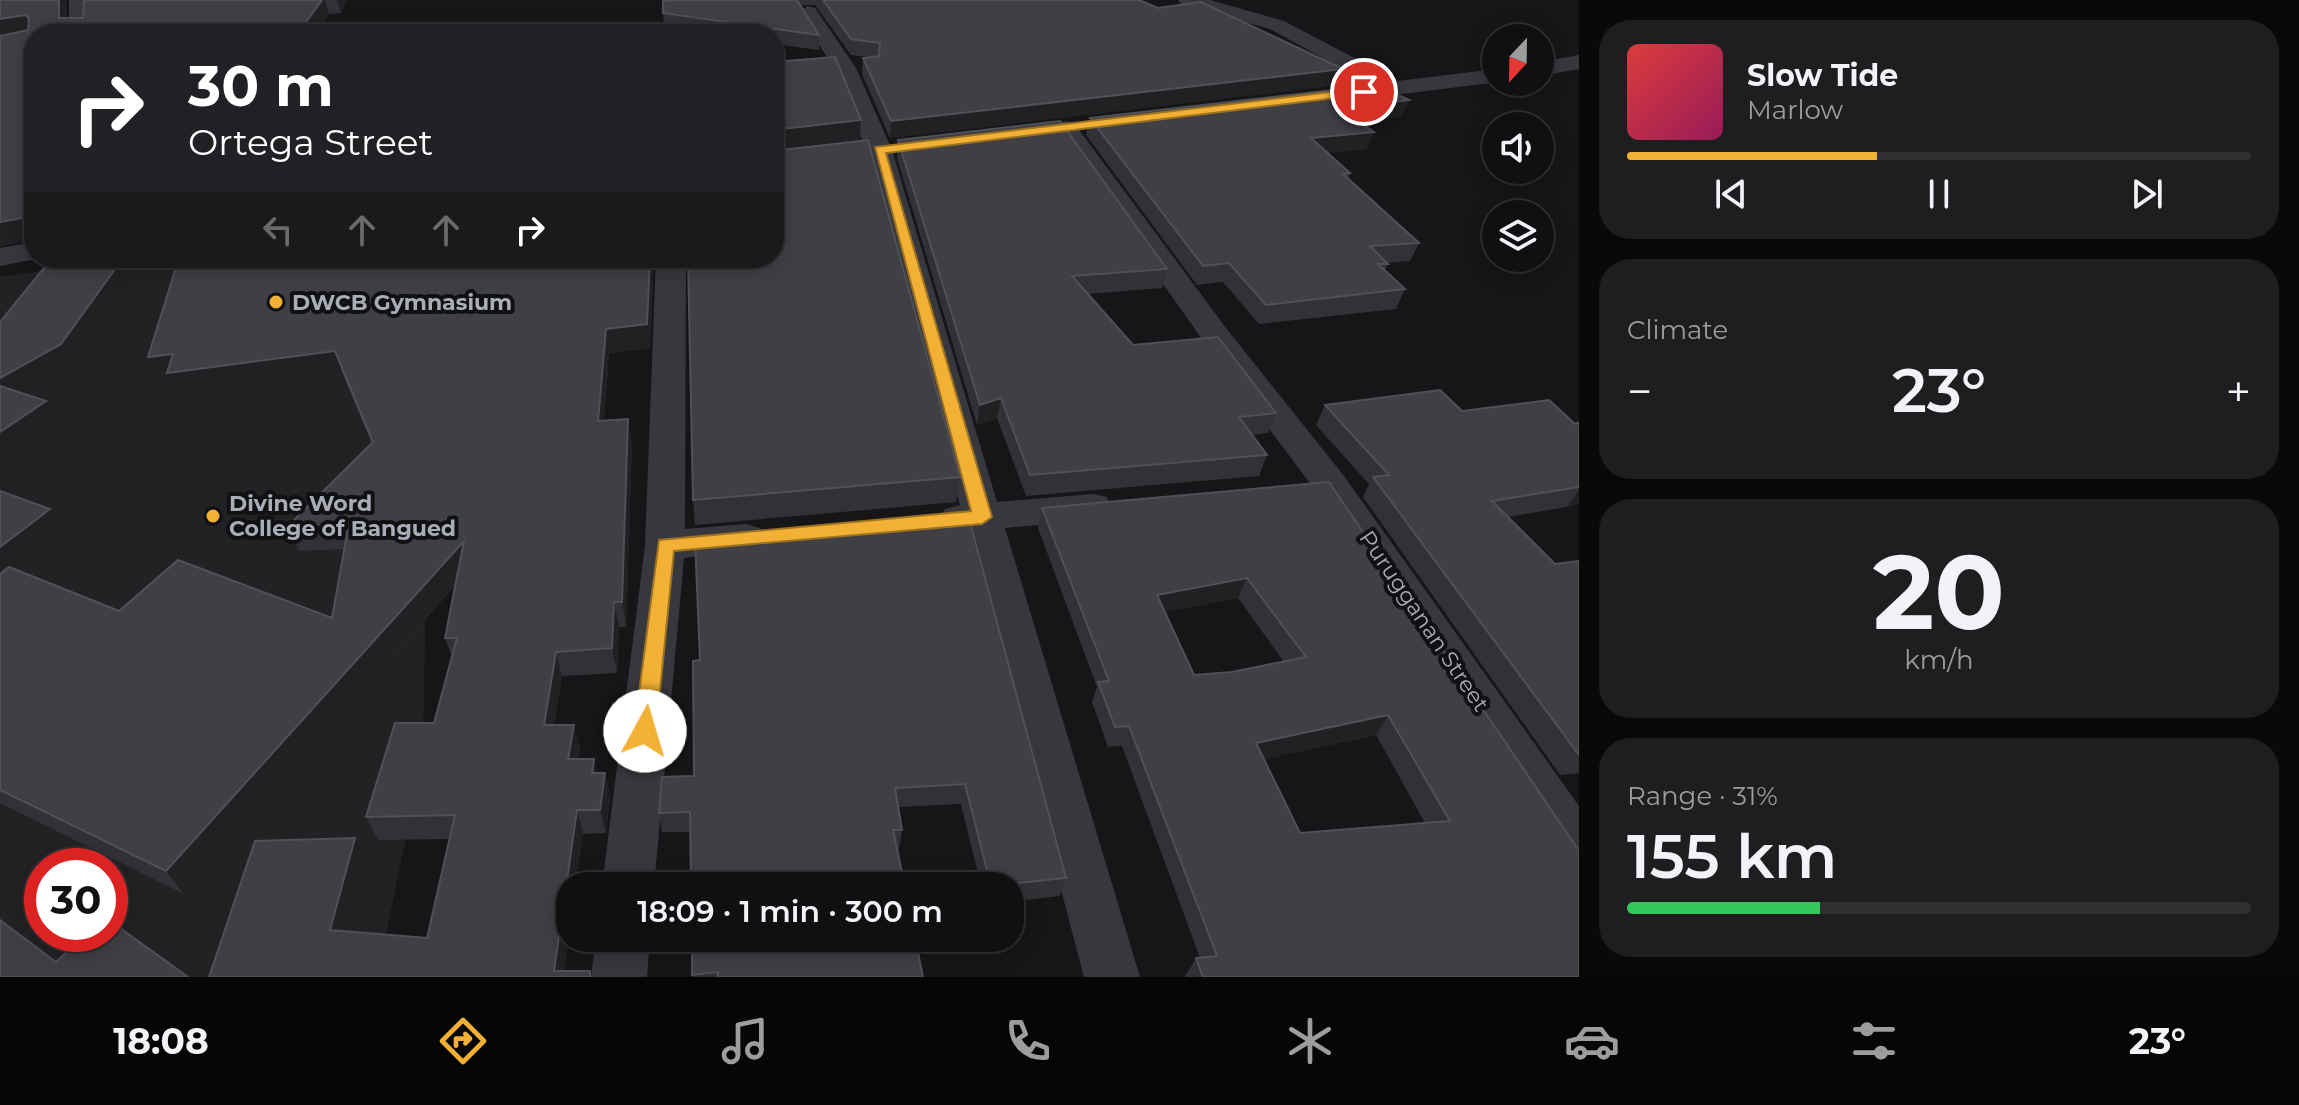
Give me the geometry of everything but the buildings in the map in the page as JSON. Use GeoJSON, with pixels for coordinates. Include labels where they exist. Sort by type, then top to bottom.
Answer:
{"type":"FeatureCollection","features":[{"type":"Feature","properties":{"kind":"street"},"geometry":{"type":"LineString","coordinates":[[79,0],[79,24]]}},
{"type":"Feature","properties":{"kind":"street"},"geometry":{"type":"LineString","coordinates":[[1188,0],[1277,25],[1394,88]]}},
{"type":"Feature","properties":{"kind":"street"},"geometry":{"type":"LineString","coordinates":[[808,12],[845,68],[879,150],[1112,977]]}},
{"type":"Feature","properties":{"kind":"street"},"geometry":{"type":"LineString","coordinates":[[1554,66],[1579,62]]}},
{"type":"Feature","properties":{"kind":"street"},"geometry":{"type":"LineString","coordinates":[[1316,98],[1482,78]]}},
{"type":"Feature","properties":{"kind":"street","name":"Purugganan Street"},"geometry":{"type":"LineString","coordinates":[[1065,128],[1215,335],[1331,485],[1579,848]]}},
{"type":"Feature","properties":{"kind":"street"},"geometry":{"type":"LineString","coordinates":[[0,257],[24,253]]}},
{"type":"Feature","properties":{"kind":"street"},"geometry":{"type":"LineString","coordinates":[[630,872],[665,545],[671,268]]}},
{"type":"Feature","properties":{"kind":"street"},"geometry":{"type":"LineString","coordinates":[[1283,489],[1331,485]]}},
{"type":"Feature","properties":{"kind":"street"},"geometry":{"type":"LineString","coordinates":[[919,523],[1125,504]]}},
{"type":"Feature","properties":{"kind":"street"},"geometry":{"type":"LineString","coordinates":[[665,545],[776,535]]}},
{"type":"Feature","properties":{"kind":"street"},"geometry":{"type":"LineString","coordinates":[[619,977],[622,952]]}},
{"type":"Feature","properties":{"kind":"shaded area","name":"Divine Word College of Bangued"},"geometry":{"type":"Polygon","coordinates":[[[62,268],[431,268],[423,755],[377,977],[0,977],[0,277],[62,268]]]}},
{"type":"Feature","properties":{"kind":"place","name":"DWCB Gymnasium"},"geometry":{"type":"Point","coordinates":[276,302]}},
{"type":"Feature","properties":{"kind":"place","name":"Divine Word College of Bangued"},"geometry":{"type":"Point","coordinates":[213,516]}},
{"type":"Feature","properties":{"kind":"route"},"geometry":{"type":"LineString","coordinates":[[645,731],[665,545],[982,517],[879,150],[1364,92]]}}]}
